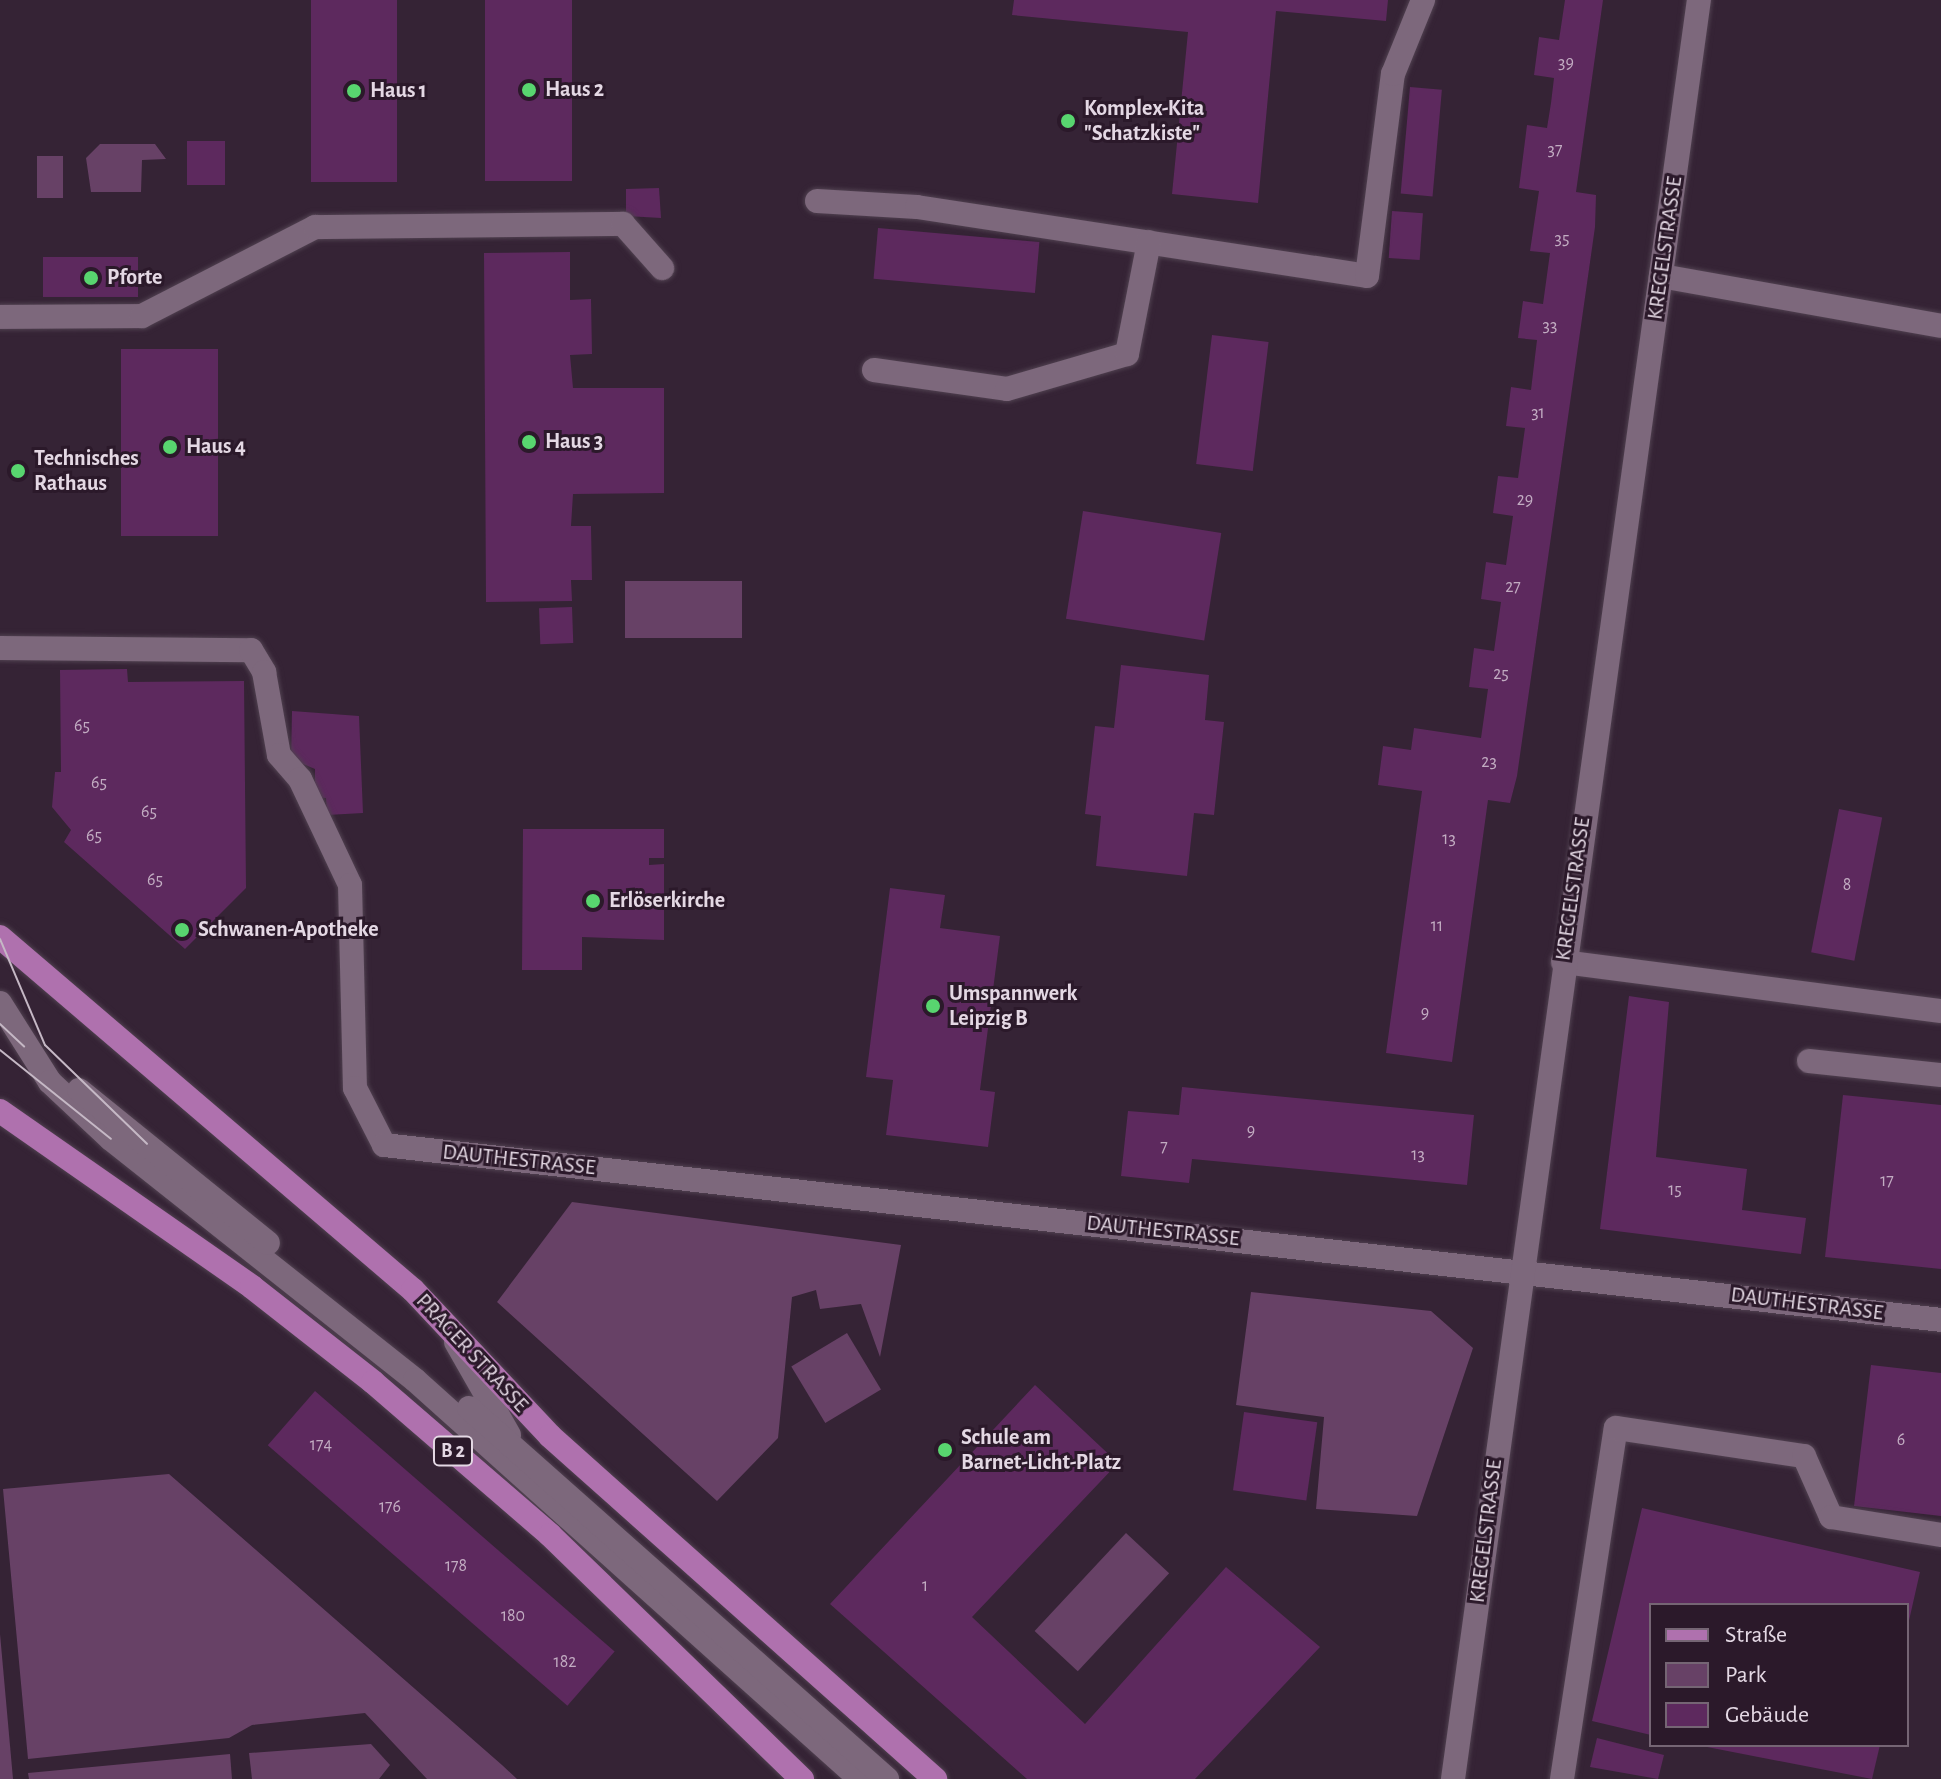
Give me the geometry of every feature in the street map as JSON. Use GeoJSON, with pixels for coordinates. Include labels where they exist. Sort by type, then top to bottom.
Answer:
{"type":"FeatureCollection","features":[{"type":"Feature","properties":{"kind":"main road","name":"PRAGER STRASSE"},"geometry":{"type":"LineString","coordinates":[[0,937],[441,1317],[550,1436],[935,1779]]}},
{"type":"Feature","properties":{"kind":"main road","name":"B 2"},"geometry":{"type":"LineString","coordinates":[[6,1121],[252,1287],[550,1535],[802,1779]]}},
{"type":"Feature","properties":{"kind":"street"},"geometry":{"type":"LineString","coordinates":[[817,201],[917,207],[1367,276],[1393,74],[1423,0]]}},
{"type":"Feature","properties":{"kind":"street","name":"KREGELSTRASSE"},"geometry":{"type":"LineString","coordinates":[[1453,1779],[1519,1271],[1699,0]]}},
{"type":"Feature","properties":{"kind":"street"},"geometry":{"type":"LineString","coordinates":[[0,317],[142,316],[315,227],[623,224],[662,268]]}},
{"type":"Feature","properties":{"kind":"street"},"geometry":{"type":"LineString","coordinates":[[874,370],[1007,389],[1127,354],[1149,242]]}},
{"type":"Feature","properties":{"kind":"street"},"geometry":{"type":"LineString","coordinates":[[1661,276],[1941,326]]}},
{"type":"Feature","properties":{"kind":"street","name":"DAUTHESTRASSE"},"geometry":{"type":"LineString","coordinates":[[0,648],[251,650],[264,672],[279,755],[300,779],[350,885],[355,1088],[384,1145],[1941,1320]]}},
{"type":"Feature","properties":{"kind":"street"},"geometry":{"type":"LineString","coordinates":[[1563,962],[1941,1011]]}},
{"type":"Feature","properties":{"kind":"street"},"geometry":{"type":"LineString","coordinates":[[0,1003],[24,1046],[111,1139],[415,1380],[860,1779]]}},
{"type":"Feature","properties":{"kind":"street"},"geometry":{"type":"LineString","coordinates":[[24,1046],[516,1447],[887,1779]]}},
{"type":"Feature","properties":{"kind":"street"},"geometry":{"type":"LineString","coordinates":[[1809,1061],[1941,1075]]}},
{"type":"Feature","properties":{"kind":"street"},"geometry":{"type":"LineString","coordinates":[[252,1287],[415,1380]]}},
{"type":"Feature","properties":{"kind":"street"},"geometry":{"type":"LineString","coordinates":[[441,1317],[516,1447]]}},
{"type":"Feature","properties":{"kind":"street"},"geometry":{"type":"LineString","coordinates":[[1562,1779],[1616,1428],[1804,1456],[1831,1517],[1941,1535]]}},
{"type":"Feature","properties":{"kind":"green space"},"geometry":{"type":"Polygon","coordinates":[[[100,144],[155,144],[166,159],[142,160],[141,192],[91,192],[86,158],[100,144]]]}},
{"type":"Feature","properties":{"kind":"green space"},"geometry":{"type":"Polygon","coordinates":[[[37,156],[63,156],[63,198],[37,198],[37,156]]]}},
{"type":"Feature","properties":{"kind":"green space"},"geometry":{"type":"Polygon","coordinates":[[[625,581],[742,581],[742,638],[625,638],[625,581]]]}},
{"type":"Feature","properties":{"kind":"green space"},"geometry":{"type":"Polygon","coordinates":[[[572,1202],[901,1245],[880,1357],[861,1304],[820,1309],[816,1290],[792,1297],[778,1438],[717,1501],[497,1302],[572,1202]]]}},
{"type":"Feature","properties":{"kind":"green space"},"geometry":{"type":"Polygon","coordinates":[[[1251,1292],[1431,1311],[1473,1348],[1417,1516],[1316,1509],[1324,1417],[1236,1405],[1251,1292]]]}},
{"type":"Feature","properties":{"kind":"green space"},"geometry":{"type":"Polygon","coordinates":[[[847,1333],[881,1390],[825,1423],[791,1366],[847,1333]]]}},
{"type":"Feature","properties":{"kind":"green space"},"geometry":{"type":"Polygon","coordinates":[[[169,1474],[517,1779],[427,1779],[365,1713],[252,1725],[229,1738],[28,1759],[3,1489],[169,1474]]]}},
{"type":"Feature","properties":{"kind":"green space"},"geometry":{"type":"Polygon","coordinates":[[[1126,1533],[1169,1573],[1078,1671],[1035,1631],[1126,1533]]]}},
{"type":"Feature","properties":{"kind":"green space"},"geometry":{"type":"Polygon","coordinates":[[[0,1634],[13,1779],[0,1779],[0,1634]]]}},
{"type":"Feature","properties":{"kind":"green space"},"geometry":{"type":"Polygon","coordinates":[[[371,1744],[390,1765],[379,1779],[252,1779],[249,1753],[371,1744]]]}},
{"type":"Feature","properties":{"kind":"green space"},"geometry":{"type":"Polygon","coordinates":[[[230,1754],[232,1779],[29,1779],[28,1773],[230,1754]]]}},
{"type":"Feature","properties":{"kind":"building","name":"Haus 1"},"geometry":{"type":"Polygon","coordinates":[[[311,0],[397,0],[397,182],[311,182],[311,0]]]}},
{"type":"Feature","properties":{"kind":"building","name":"Haus 2"},"geometry":{"type":"Polygon","coordinates":[[[485,0],[572,0],[572,181],[485,181],[485,0]]]}},
{"type":"Feature","properties":{"kind":"building"},"geometry":{"type":"Polygon","coordinates":[[[1014,0],[1388,0],[1386,21],[1276,11],[1258,203],[1172,194],[1188,32],[1012,15],[1014,0]]]}},
{"type":"Feature","properties":{"kind":"building"},"geometry":{"type":"Polygon","coordinates":[[[1565,0],[1603,0],[1576,192],[1596,195],[1595,227],[1517,776],[1510,803],[1488,800],[1452,1062],[1386,1053],[1422,791],[1378,785],[1383,746],[1411,750],[1414,728],[1481,738],[1488,689],[1469,687],[1474,648],[1494,651],[1501,602],[1481,599],[1486,562],[1506,565],[1513,516],[1493,513],[1498,476],[1518,478],[1525,428],[1506,426],[1511,387],[1531,390],[1537,340],[1518,338],[1523,301],[1543,304],[1550,253],[1530,251],[1539,191],[1519,188],[1527,125],[1547,128],[1551,103],[1554,78],[1534,75],[1539,37],[1559,40],[1565,0]]]}},
{"type":"Feature","properties":{"kind":"building"},"geometry":{"type":"Polygon","coordinates":[[[1410,87],[1442,90],[1433,196],[1401,194],[1410,87]]]}},
{"type":"Feature","properties":{"kind":"building"},"geometry":{"type":"Polygon","coordinates":[[[187,141],[225,141],[225,185],[187,185],[187,141]]]}},
{"type":"Feature","properties":{"kind":"building"},"geometry":{"type":"Polygon","coordinates":[[[659,188],[661,218],[626,216],[626,189],[659,188]]]}},
{"type":"Feature","properties":{"kind":"building"},"geometry":{"type":"Polygon","coordinates":[[[1392,211],[1423,213],[1420,260],[1389,258],[1392,211]]]}},
{"type":"Feature","properties":{"kind":"building"},"geometry":{"type":"Polygon","coordinates":[[[878,228],[1039,242],[1035,293],[874,279],[878,228]]]}},
{"type":"Feature","properties":{"kind":"building","name":"Haus 3"},"geometry":{"type":"Polygon","coordinates":[[[570,252],[570,300],[591,299],[592,354],[570,355],[573,388],[664,388],[664,493],[573,494],[571,526],[591,526],[592,580],[571,580],[572,601],[486,602],[484,253],[570,252]]]}},
{"type":"Feature","properties":{"kind":"building","name":"Pforte"},"geometry":{"type":"Polygon","coordinates":[[[43,257],[138,257],[138,297],[43,297],[43,257]]]}},
{"type":"Feature","properties":{"kind":"building"},"geometry":{"type":"Polygon","coordinates":[[[1212,335],[1269,342],[1253,471],[1196,464],[1212,335]]]}},
{"type":"Feature","properties":{"kind":"building","name":"Haus 4"},"geometry":{"type":"Polygon","coordinates":[[[121,349],[218,349],[218,536],[121,536],[121,349]]]}},
{"type":"Feature","properties":{"kind":"building"},"geometry":{"type":"Polygon","coordinates":[[[1083,511],[1221,533],[1204,641],[1066,619],[1083,511]]]}},
{"type":"Feature","properties":{"kind":"building"},"geometry":{"type":"Polygon","coordinates":[[[572,607],[573,643],[540,644],[539,608],[572,607]]]}},
{"type":"Feature","properties":{"kind":"building"},"geometry":{"type":"Polygon","coordinates":[[[1121,665],[1209,675],[1205,720],[1224,722],[1214,815],[1194,813],[1187,876],[1096,866],[1101,816],[1085,814],[1095,726],[1114,728],[1121,665]]]}},
{"type":"Feature","properties":{"kind":"building"},"geometry":{"type":"Polygon","coordinates":[[[127,669],[128,682],[244,681],[246,888],[185,949],[64,842],[71,830],[52,807],[55,772],[61,772],[60,670],[127,669]]]}},
{"type":"Feature","properties":{"kind":"building"},"geometry":{"type":"Polygon","coordinates":[[[292,711],[359,716],[363,813],[327,815],[326,798],[315,797],[315,769],[291,759],[292,711]]]}},
{"type":"Feature","properties":{"kind":"building"},"geometry":{"type":"Polygon","coordinates":[[[1839,809],[1882,817],[1854,961],[1811,952],[1839,809]]]}},
{"type":"Feature","properties":{"kind":"building","name":"Erlöserkirche"},"geometry":{"type":"Polygon","coordinates":[[[523,829],[664,829],[664,858],[649,858],[649,865],[664,864],[664,940],[582,937],[582,970],[522,970],[523,829]]]}},
{"type":"Feature","properties":{"kind":"building","name":"Umspannwerk Leipzig B"},"geometry":{"type":"Polygon","coordinates":[[[890,888],[945,895],[940,928],[1000,936],[980,1090],[995,1092],[988,1147],[886,1135],[893,1080],[866,1077],[890,888]]]}},
{"type":"Feature","properties":{"kind":"building"},"geometry":{"type":"Polygon","coordinates":[[[1629,996],[1669,1002],[1656,1157],[1747,1169],[1742,1210],[1806,1218],[1801,1254],[1600,1229],[1629,996]]]}},
{"type":"Feature","properties":{"kind":"building"},"geometry":{"type":"Polygon","coordinates":[[[1182,1087],[1474,1115],[1467,1185],[1192,1159],[1189,1183],[1121,1176],[1128,1111],[1179,1115],[1182,1087]]]}},
{"type":"Feature","properties":{"kind":"building"},"geometry":{"type":"Polygon","coordinates":[[[1843,1095],[1941,1105],[1941,1269],[1825,1257],[1843,1095]]]}},
{"type":"Feature","properties":{"kind":"building"},"geometry":{"type":"Polygon","coordinates":[[[1871,1365],[1941,1373],[1941,1516],[1854,1506],[1871,1365]]]}},
{"type":"Feature","properties":{"kind":"building"},"geometry":{"type":"Polygon","coordinates":[[[1035,1385],[1118,1463],[972,1617],[1085,1724],[1226,1567],[1320,1647],[1195,1779],[1027,1779],[830,1604],[1035,1385]]]}},
{"type":"Feature","properties":{"kind":"building"},"geometry":{"type":"Polygon","coordinates":[[[315,1391],[615,1651],[567,1706],[268,1445],[315,1391]]]}},
{"type":"Feature","properties":{"kind":"building"},"geometry":{"type":"Polygon","coordinates":[[[1244,1412],[1317,1422],[1306,1501],[1233,1490],[1244,1412]]]}},
{"type":"Feature","properties":{"kind":"building"},"geometry":{"type":"Polygon","coordinates":[[[1642,1508],[1920,1572],[1909,1621],[1909,1603],[1649,1603],[1649,1735],[1592,1721],[1642,1508]]]}},
{"type":"Feature","properties":{"kind":"building"},"geometry":{"type":"Polygon","coordinates":[[[1597,1738],[1664,1755],[1658,1779],[1590,1767],[1597,1738]]]}},
{"type":"Feature","properties":{"kind":"building"},"geometry":{"type":"Polygon","coordinates":[[[1707,1747],[1880,1747],[1872,1779],[1707,1747]]]}},
{"type":"Feature","properties":{"kind":"tram line"},"geometry":{"type":"LineString","coordinates":[[0,939],[45,1045],[147,1144]]}},
{"type":"Feature","properties":{"kind":"tram line"},"geometry":{"type":"LineString","coordinates":[[0,1024],[24,1046]]}},
{"type":"Feature","properties":{"kind":"tram line"},"geometry":{"type":"LineString","coordinates":[[0,1050],[111,1139]]}},
{"type":"Feature","properties":{"kind":"place","name":"Haus 2"},"geometry":{"type":"Point","coordinates":[529,90]}},
{"type":"Feature","properties":{"kind":"place","name":"Haus 1"},"geometry":{"type":"Point","coordinates":[354,91]}},
{"type":"Feature","properties":{"kind":"place","name":"Komplex-Kita \"Schatzkiste\""},"geometry":{"type":"Point","coordinates":[1068,121]}},
{"type":"Feature","properties":{"kind":"place","name":"Pforte"},"geometry":{"type":"Point","coordinates":[91,278]}},
{"type":"Feature","properties":{"kind":"place","name":"Haus 3"},"geometry":{"type":"Point","coordinates":[529,442]}},
{"type":"Feature","properties":{"kind":"place","name":"Haus 4"},"geometry":{"type":"Point","coordinates":[170,447]}},
{"type":"Feature","properties":{"kind":"place","name":"Technisches Rathaus"},"geometry":{"type":"Point","coordinates":[18,471]}},
{"type":"Feature","properties":{"kind":"place","name":"Erlöserkirche"},"geometry":{"type":"Point","coordinates":[593,901]}},
{"type":"Feature","properties":{"kind":"place","name":"Schwanen-Apotheke"},"geometry":{"type":"Point","coordinates":[182,930]}},
{"type":"Feature","properties":{"kind":"place","name":"Umspannwerk Leipzig B"},"geometry":{"type":"Point","coordinates":[933,1006]}},
{"type":"Feature","properties":{"kind":"place","name":"Schule am Barnet-Licht-Platz"},"geometry":{"type":"Point","coordinates":[945,1450]}}]}
